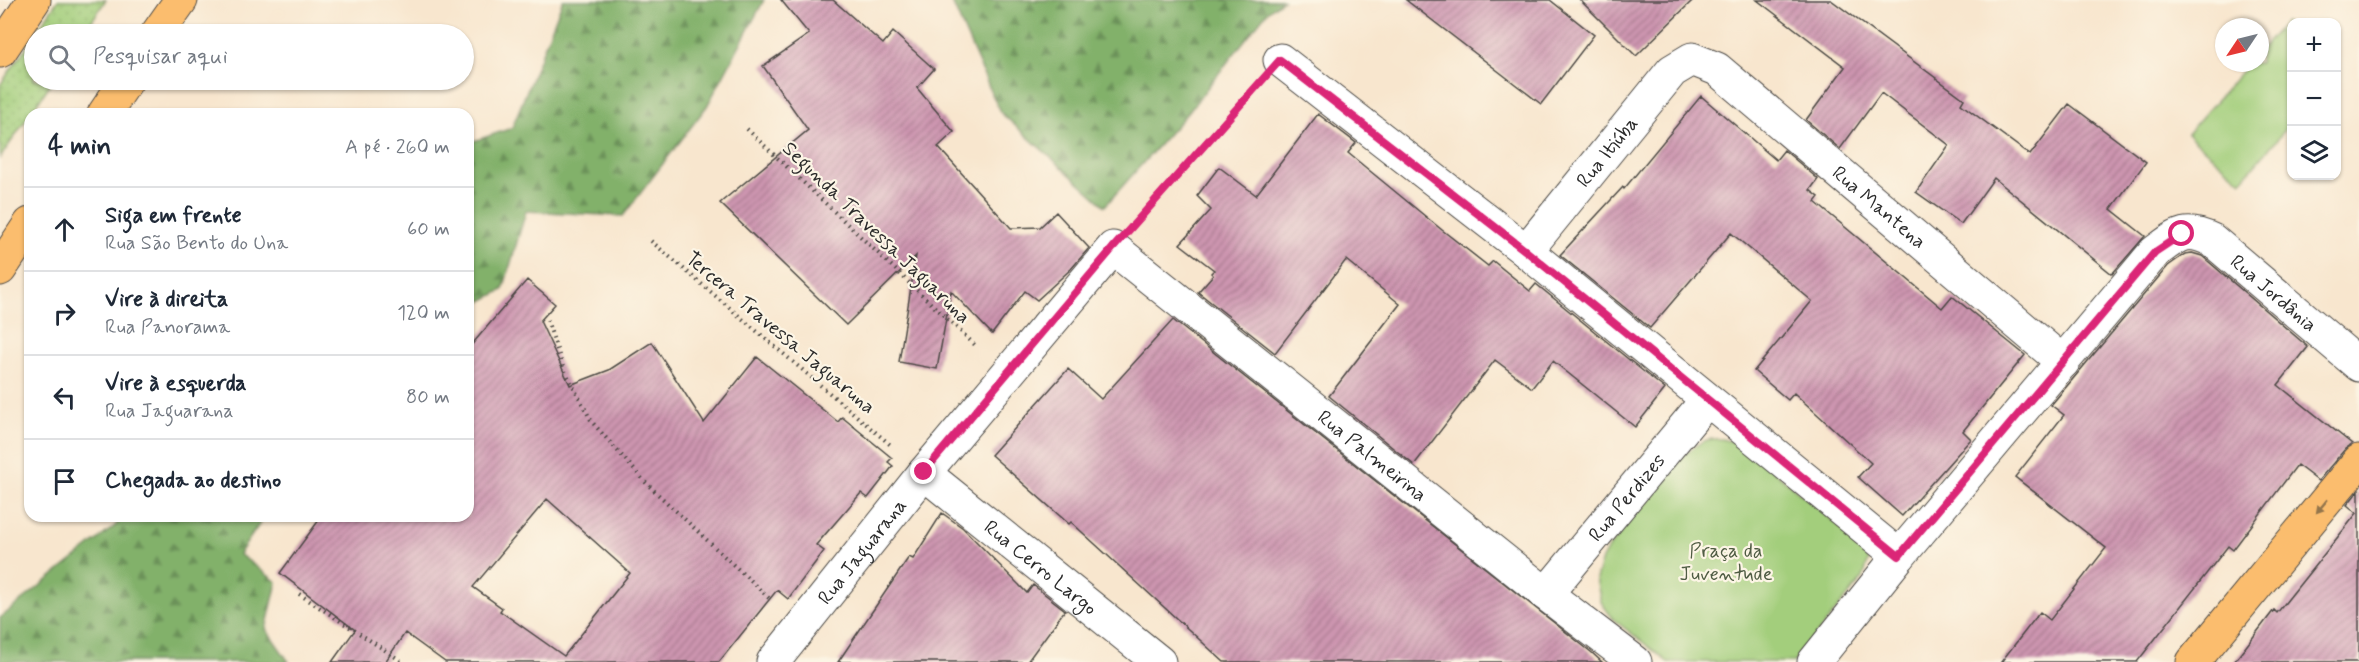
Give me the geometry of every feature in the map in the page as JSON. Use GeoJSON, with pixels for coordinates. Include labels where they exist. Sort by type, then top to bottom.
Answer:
{"type":"FeatureCollection","features":[{"type":"Feature","properties":{"kind":"main road"},"geometry":{"type":"LineString","coordinates":[[0,51],[34,0]]}},
{"type":"Feature","properties":{"kind":"main road"},"geometry":{"type":"LineString","coordinates":[[165,24],[181,0]]}},
{"type":"Feature","properties":{"kind":"main road"},"geometry":{"type":"LineString","coordinates":[[108,108],[120,90]]}},
{"type":"Feature","properties":{"kind":"main road"},"geometry":{"type":"LineString","coordinates":[[0,269],[24,233]]}},
{"type":"Feature","properties":{"kind":"main road"},"geometry":{"type":"LineString","coordinates":[[2193,662],[2359,461]]}},
{"type":"Feature","properties":{"kind":"street","name":"Rua Itiúba"},"geometry":{"type":"LineString","coordinates":[[1526,251],[1672,71],[1692,59]]}},
{"type":"Feature","properties":{"kind":"street","name":"Rua Mantena"},"geometry":{"type":"LineString","coordinates":[[1692,59],[1717,69],[2063,362]]}},
{"type":"Feature","properties":{"kind":"street"},"geometry":{"type":"LineString","coordinates":[[1280,60],[1526,251],[1899,556]]}},
{"type":"Feature","properties":{"kind":"street","name":"Rua Jordânia"},"geometry":{"type":"LineString","coordinates":[[2063,362],[2155,252],[2182,234],[2196,233],[2212,240],[2359,365]]}},
{"type":"Feature","properties":{"kind":"street","name":"Rua Jaguarana"},"geometry":{"type":"LineString","coordinates":[[773,662],[924,472],[1113,248]]}},
{"type":"Feature","properties":{"kind":"street","name":"Rua Palmeirina"},"geometry":{"type":"LineString","coordinates":[[1113,248],[1546,594],[1635,662]]}},
{"type":"Feature","properties":{"kind":"street"},"geometry":{"type":"LineString","coordinates":[[1814,662],[1899,556],[2063,362]]}},
{"type":"Feature","properties":{"kind":"street","name":"Rua Perdizes"},"geometry":{"type":"LineString","coordinates":[[1546,594],[1707,400]]}},
{"type":"Feature","properties":{"kind":"street","name":"Rua Cerro Largo"},"geometry":{"type":"LineString","coordinates":[[924,472],[1149,659]]}},
{"type":"Feature","properties":{"kind":"path"},"geometry":{"type":"LineString","coordinates":[[1113,248],[1280,60]]}},
{"type":"Feature","properties":{"kind":"path","name":"Segunda Travessa Jaguaruna"},"geometry":{"type":"LineString","coordinates":[[747,129],[979,349]]}},
{"type":"Feature","properties":{"kind":"path","name":"Tercera Travessa Jaguaruna"},"geometry":{"type":"LineString","coordinates":[[651,241],[892,446]]}},
{"type":"Feature","properties":{"kind":"path"},"geometry":{"type":"LineString","coordinates":[[547,320],[563,367],[592,422],[645,483],[764,594]]}},
{"type":"Feature","properties":{"kind":"path"},"geometry":{"type":"LineString","coordinates":[[298,594],[403,662]]}},
{"type":"Feature","properties":{"kind":"green space"},"geometry":{"type":"Polygon","coordinates":[[[58,0],[106,0],[90,24],[42,24],[58,0]]]}},
{"type":"Feature","properties":{"kind":"green space"},"geometry":{"type":"Polygon","coordinates":[[[563,0],[764,0],[707,106],[623,216],[526,211],[503,290],[474,305],[474,141],[512,128],[563,0]]]}},
{"type":"Feature","properties":{"kind":"green space"},"geometry":{"type":"Polygon","coordinates":[[[951,0],[1283,0],[1267,12],[1189,111],[1105,206],[1000,112],[951,0]]]}},
{"type":"Feature","properties":{"kind":"green space"},"geometry":{"type":"Polygon","coordinates":[[[2285,22],[2287,24],[2287,128],[2241,181],[2187,134],[2241,72],[2269,72],[2269,40],[2285,22]]]}},
{"type":"Feature","properties":{"kind":"green space"},"geometry":{"type":"Polygon","coordinates":[[[24,50],[24,90],[46,90],[34,108],[24,108],[24,123],[0,158],[0,85],[24,50]]]}},
{"type":"Feature","properties":{"kind":"green space","name":"Praça da Juventude"},"geometry":{"type":"Polygon","coordinates":[[[1722,439],[1743,445],[1864,547],[1869,559],[1863,578],[1794,662],[1668,662],[1613,619],[1601,602],[1596,579],[1607,550],[1680,457],[1703,441],[1722,439]]]}},
{"type":"Feature","properties":{"kind":"green space"},"geometry":{"type":"Polygon","coordinates":[[[118,522],[261,522],[239,554],[277,582],[266,629],[289,662],[0,662],[0,618],[118,522]]]}},
{"type":"Feature","properties":{"kind":"building"},"geometry":{"type":"Polygon","coordinates":[[[781,0],[833,0],[883,44],[893,32],[934,69],[917,88],[954,132],[938,147],[1011,228],[1040,227],[1056,212],[1089,248],[1071,269],[1037,300],[1025,291],[992,334],[951,291],[937,369],[899,362],[916,256],[846,325],[720,203],[808,130],[763,66],[809,34],[781,0]]]}},
{"type":"Feature","properties":{"kind":"building"},"geometry":{"type":"Polygon","coordinates":[[[1406,0],[1550,0],[1594,35],[1541,104],[1406,0]]]}},
{"type":"Feature","properties":{"kind":"building"},"geometry":{"type":"Polygon","coordinates":[[[1580,0],[1693,0],[1636,56],[1580,0]]]}},
{"type":"Feature","properties":{"kind":"building"},"geometry":{"type":"Polygon","coordinates":[[[1757,0],[1831,0],[1964,99],[1961,104],[2030,155],[2069,104],[2146,162],[2111,209],[2145,236],[2112,274],[1994,178],[1961,224],[1916,192],[1949,145],[1881,93],[1840,149],[1806,120],[1845,67],[1757,0]]]}},
{"type":"Feature","properties":{"kind":"building"},"geometry":{"type":"Polygon","coordinates":[[[1701,96],[1776,160],[1784,150],[1818,179],[1810,190],[1819,197],[1815,202],[1942,308],[1952,296],[2025,355],[1963,431],[1971,439],[1902,516],[1858,477],[1871,463],[1794,393],[1788,400],[1754,371],[1812,301],[1731,233],[1650,328],[1560,255],[1623,187],[1624,189],[1701,96]]]}},
{"type":"Feature","properties":{"kind":"building"},"geometry":{"type":"Polygon","coordinates":[[[1318,114],[1356,143],[1348,153],[1442,230],[1488,266],[1493,261],[1530,291],[1536,284],[1665,389],[1635,427],[1553,361],[1532,388],[1495,360],[1414,465],[1329,396],[1400,304],[1346,260],[1275,353],[1198,292],[1213,275],[1211,273],[1214,270],[1180,244],[1211,210],[1197,196],[1219,167],[1256,195],[1318,114]]]}},
{"type":"Feature","properties":{"kind":"building"},"geometry":{"type":"Polygon","coordinates":[[[2192,253],[2202,256],[2308,347],[2278,385],[2352,444],[2318,481],[2297,465],[2233,550],[2228,546],[2137,662],[2001,662],[2040,612],[2050,620],[2106,548],[2015,477],[2064,415],[2051,405],[2168,266],[2185,254],[2192,253]]]}},
{"type":"Feature","properties":{"kind":"building"},"geometry":{"type":"Polygon","coordinates":[[[527,280],[555,304],[540,321],[570,385],[609,370],[652,342],[704,423],[757,357],[838,422],[842,417],[892,458],[888,462],[893,466],[868,498],[861,493],[816,545],[824,551],[788,599],[777,590],[719,662],[445,662],[405,633],[385,662],[332,662],[355,630],[280,573],[318,522],[474,522],[474,342],[527,280]],[[547,499],[473,587],[502,608],[500,611],[564,656],[630,573],[547,499]]]}},
{"type":"Feature","properties":{"kind":"building"},"geometry":{"type":"Polygon","coordinates":[[[1173,320],[1602,662],[1224,662],[1071,522],[1069,524],[991,455],[1068,369],[1101,399],[1173,320]]]}},
{"type":"Feature","properties":{"kind":"building"},"geometry":{"type":"Polygon","coordinates":[[[2359,490],[2359,662],[2234,662],[2274,610],[2277,613],[2357,513],[2347,505],[2359,490]]]}},
{"type":"Feature","properties":{"kind":"building"},"geometry":{"type":"Polygon","coordinates":[[[942,513],[963,528],[1027,593],[1033,585],[1065,610],[1027,662],[838,662],[909,557],[913,559],[942,513]]]}},
{"type":"Feature","properties":{"kind":"route"},"geometry":{"type":"LineString","coordinates":[[924,472],[1113,248],[1280,60],[1526,251],[1899,556],[2155,252],[2182,234]]}}]}
